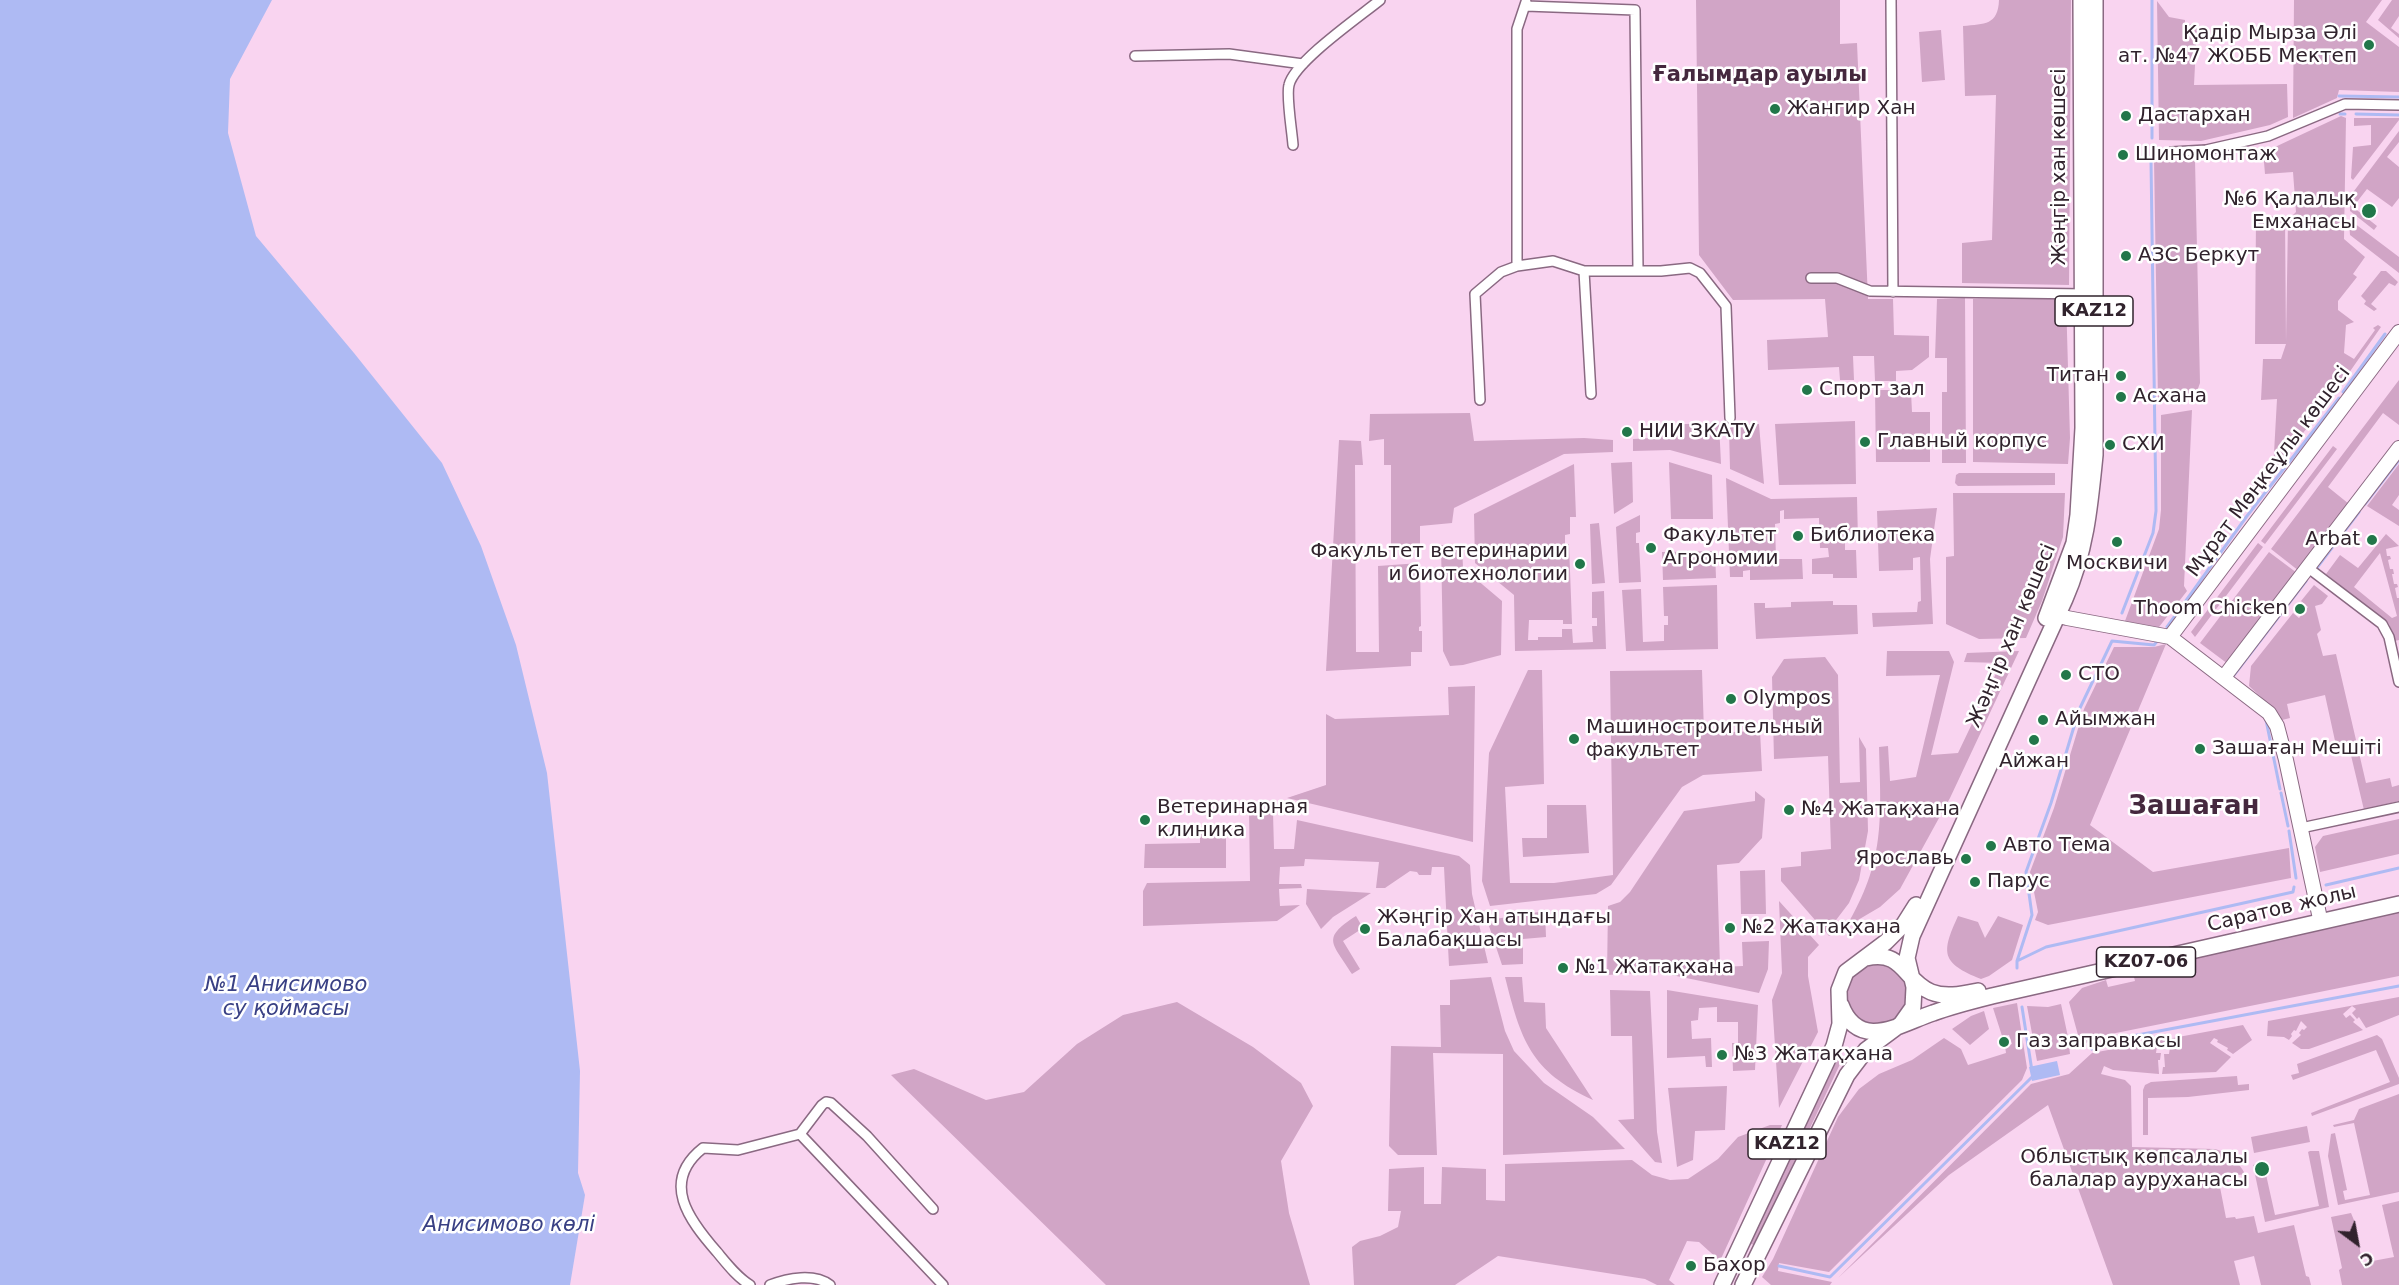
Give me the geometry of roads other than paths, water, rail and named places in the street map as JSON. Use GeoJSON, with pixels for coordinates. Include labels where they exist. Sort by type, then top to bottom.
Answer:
{"type":"FeatureCollection","features":[{"type":"Feature","properties":{"kind":"main road","name":"Жәңгір хан көшесі"},"geometry":{"type":"LineString","coordinates":[[1722,1285],[1834,1046],[1840,1024],[1839,990],[1846,972],[1886,942],[1915,909],[2080,560],[2089,522],[2095,455],[2087,294],[2081,0]]}},
{"type":"Feature","properties":{"kind":"main road","name":"Жәңгір хан көшесі"},"geometry":{"type":"LineString","coordinates":[[2087,294],[2095,0]]}},
{"type":"Feature","properties":{"kind":"main road","name":"Мұрат Мөңкеұлы көшесі"},"geometry":{"type":"LineString","coordinates":[[2170,637],[2399,332]]}},
{"type":"Feature","properties":{"kind":"main road"},"geometry":{"type":"LineString","coordinates":[[2224,677],[2399,448]]}},
{"type":"Feature","properties":{"kind":"main road","name":"Жәңгір хан көшесі"},"geometry":{"type":"LineString","coordinates":[[1743,1285],[1847,1075],[1866,1050],[1906,1019],[1913,1007],[1915,993],[1907,965],[1908,949],[1917,921],[2053,615]]}},
{"type":"Feature","properties":{"kind":"main road"},"geometry":{"type":"LineString","coordinates":[[2053,615],[2170,637],[2266,710],[2276,722],[2319,914]]}},
{"type":"Feature","properties":{"kind":"main road","name":"Саратов жолы"},"geometry":{"type":"LineString","coordinates":[[1909,974],[1920,986],[1936,994],[1970,993],[2399,896]]}},
{"type":"Feature","properties":{"kind":"main road","name":"Саратов жолы"},"geometry":{"type":"LineString","coordinates":[[1895,1028],[1933,1013],[1992,996],[2399,904]]}},
{"type":"Feature","properties":{"kind":"main road"},"geometry":{"type":"LineString","coordinates":[[1861,960],[1878,956],[1888,958],[1896,961],[1909,974]]}},
{"type":"Feature","properties":{"kind":"main road"},"geometry":{"type":"LineString","coordinates":[[1839,1000],[1845,1015],[1856,1026],[1864,1030],[1880,1032],[1895,1028]]}},
{"type":"Feature","properties":{"kind":"street"},"geometry":{"type":"LineString","coordinates":[[1293,145],[1288,86],[1294,74],[1303,63],[1380,0]]}},
{"type":"Feature","properties":{"kind":"street"},"geometry":{"type":"LineString","coordinates":[[1891,0],[1893,292]]}},
{"type":"Feature","properties":{"kind":"street"},"geometry":{"type":"LineString","coordinates":[[1517,266],[1517,29],[1526,3],[1635,10],[1638,270]]}},
{"type":"Feature","properties":{"kind":"street"},"geometry":{"type":"LineString","coordinates":[[1135,56],[1229,54],[1303,63]]}},
{"type":"Feature","properties":{"kind":"street"},"geometry":{"type":"LineString","coordinates":[[2172,152],[2202,150],[2268,136],[2340,105],[2399,105]]}},
{"type":"Feature","properties":{"kind":"street"},"geometry":{"type":"LineString","coordinates":[[1480,400],[1475,294],[1501,272],[1517,266],[1553,261],[1584,271],[1690,268],[1700,273],[1726,306],[1730,418]]}},
{"type":"Feature","properties":{"kind":"street"},"geometry":{"type":"LineString","coordinates":[[1584,271],[1591,394]]}},
{"type":"Feature","properties":{"kind":"street"},"geometry":{"type":"LineString","coordinates":[[1811,278],[1837,279],[1870,291],[2087,294]]}},
{"type":"Feature","properties":{"kind":"street"},"geometry":{"type":"LineString","coordinates":[[2307,567],[2382,624],[2389,637],[2399,682]]}},
{"type":"Feature","properties":{"kind":"street"},"geometry":{"type":"LineString","coordinates":[[2301,828],[2399,807]]}},
{"type":"Feature","properties":{"kind":"street"},"geometry":{"type":"LineString","coordinates":[[750,1285],[733,1271],[695,1226],[683,1200],[681,1183],[685,1167],[703,1148],[738,1150],[800,1134],[822,1105],[826,1102],[831,1103],[867,1136],[933,1209]]}},
{"type":"Feature","properties":{"kind":"street"},"geometry":{"type":"LineString","coordinates":[[800,1134],[943,1285]]}},
{"type":"Feature","properties":{"kind":"street"},"geometry":{"type":"LineString","coordinates":[[770,1285],[779,1281],[815,1277],[830,1285]]}},
{"type":"Feature","properties":{"kind":"water","name":"№1 Анисимово су қоймасы"},"geometry":{"type":"Polygon","coordinates":[[[0,0],[272,0],[230,79],[228,133],[256,236],[442,463],[481,546],[516,645],[547,773],[580,1071],[578,1173],[585,1195],[570,1285],[0,1285],[0,0]]]}},
{"type":"Feature","properties":{"kind":"water"},"geometry":{"type":"Polygon","coordinates":[[[2057,1061],[2060,1075],[2032,1081],[2029,1067],[2057,1061]]]}},
{"type":"Feature","properties":{"kind":"waterway"},"geometry":{"type":"LineString","coordinates":[[2152,0],[2152,138]]}},
{"type":"Feature","properties":{"kind":"waterway"},"geometry":{"type":"LineString","coordinates":[[2339,96],[2399,97]]}},
{"type":"Feature","properties":{"kind":"waterway"},"geometry":{"type":"LineString","coordinates":[[2340,114],[2345,114]]}},
{"type":"Feature","properties":{"kind":"waterway"},"geometry":{"type":"LineString","coordinates":[[2356,114],[2399,115]]}},
{"type":"Feature","properties":{"kind":"waterway"},"geometry":{"type":"LineString","coordinates":[[2122,613],[2153,533],[2156,511],[2151,161]]}},
{"type":"Feature","properties":{"kind":"waterway"},"geometry":{"type":"LineString","coordinates":[[2343,392],[2385,334]]}},
{"type":"Feature","properties":{"kind":"waterway"},"geometry":{"type":"LineString","coordinates":[[2167,627],[2247,516],[2339,398]]}},
{"type":"Feature","properties":{"kind":"waterway"},"geometry":{"type":"LineString","coordinates":[[2365,504],[2399,460]]}},
{"type":"Feature","properties":{"kind":"waterway"},"geometry":{"type":"LineString","coordinates":[[2316,569],[2359,512]]}},
{"type":"Feature","properties":{"kind":"waterway"},"geometry":{"type":"LineString","coordinates":[[2234,675],[2306,581]]}},
{"type":"Feature","properties":{"kind":"waterway"},"geometry":{"type":"LineString","coordinates":[[2017,961],[2032,915],[2026,872],[2051,803],[2079,710],[2112,641],[2154,645],[2158,640]]}},
{"type":"Feature","properties":{"kind":"waterway"},"geometry":{"type":"LineString","coordinates":[[2266,720],[2280,789]]}},
{"type":"Feature","properties":{"kind":"waterway"},"geometry":{"type":"LineString","coordinates":[[2281,793],[2288,826]]}},
{"type":"Feature","properties":{"kind":"waterway"},"geometry":{"type":"LineString","coordinates":[[2289,831],[2296,878]]}},
{"type":"Feature","properties":{"kind":"waterway"},"geometry":{"type":"LineString","coordinates":[[2326,885],[2399,868]]}},
{"type":"Feature","properties":{"kind":"waterway"},"geometry":{"type":"LineString","coordinates":[[2017,968],[2017,961],[2046,947],[2293,892],[2294,887]]}},
{"type":"Feature","properties":{"kind":"waterway"},"geometry":{"type":"LineString","coordinates":[[2092,1049],[2111,1040],[2399,986]]}},
{"type":"Feature","properties":{"kind":"waterway"},"geometry":{"type":"LineString","coordinates":[[2022,1007],[2032,1071]]}},
{"type":"Feature","properties":{"kind":"waterway"},"geometry":{"type":"LineString","coordinates":[[1779,1266],[1830,1277],[2032,1077]]}},
{"type":"Feature","properties":{"kind":"place","name":"Қадір Мырза Әлі ат. №47 ЖОББ Мектеп"},"geometry":{"type":"Point","coordinates":[2369,45]}},
{"type":"Feature","properties":{"kind":"place","name":"Жангир Хан"},"geometry":{"type":"Point","coordinates":[1775,109]}},
{"type":"Feature","properties":{"kind":"place","name":"Дастархан"},"geometry":{"type":"Point","coordinates":[2126,116]}},
{"type":"Feature","properties":{"kind":"place","name":"Шиномонтаж"},"geometry":{"type":"Point","coordinates":[2123,155]}},
{"type":"Feature","properties":{"kind":"place","name":"№6 Қалалық Емханасы"},"geometry":{"type":"Point","coordinates":[2369,211]}},
{"type":"Feature","properties":{"kind":"place","name":"АЗС Беркут"},"geometry":{"type":"Point","coordinates":[2126,256]}},
{"type":"Feature","properties":{"kind":"place","name":"Титан"},"geometry":{"type":"Point","coordinates":[2121,376]}},
{"type":"Feature","properties":{"kind":"place","name":"Спорт зал"},"geometry":{"type":"Point","coordinates":[1807,390]}},
{"type":"Feature","properties":{"kind":"place","name":"Асхана"},"geometry":{"type":"Point","coordinates":[2121,397]}},
{"type":"Feature","properties":{"kind":"place","name":"НИИ ЗКАТУ"},"geometry":{"type":"Point","coordinates":[1627,432]}},
{"type":"Feature","properties":{"kind":"place","name":"Главный корпус"},"geometry":{"type":"Point","coordinates":[1865,442]}},
{"type":"Feature","properties":{"kind":"place","name":"СХИ"},"geometry":{"type":"Point","coordinates":[2110,445]}},
{"type":"Feature","properties":{"kind":"place","name":"Библиотека"},"geometry":{"type":"Point","coordinates":[1798,536]}},
{"type":"Feature","properties":{"kind":"place","name":"Arbat"},"geometry":{"type":"Point","coordinates":[2372,540]}},
{"type":"Feature","properties":{"kind":"place","name":"Москвичи"},"geometry":{"type":"Point","coordinates":[2117,542]}},
{"type":"Feature","properties":{"kind":"place","name":"Факультет Агрономии"},"geometry":{"type":"Point","coordinates":[1651,548]}},
{"type":"Feature","properties":{"kind":"place","name":"Факультет ветеринарии и биотехнологии"},"geometry":{"type":"Point","coordinates":[1580,564]}},
{"type":"Feature","properties":{"kind":"place","name":"Thoom Chicken"},"geometry":{"type":"Point","coordinates":[2300,609]}},
{"type":"Feature","properties":{"kind":"place","name":"СТО"},"geometry":{"type":"Point","coordinates":[2066,675]}},
{"type":"Feature","properties":{"kind":"place","name":"Olympos"},"geometry":{"type":"Point","coordinates":[1731,699]}},
{"type":"Feature","properties":{"kind":"place","name":"Айымжан"},"geometry":{"type":"Point","coordinates":[2043,720]}},
{"type":"Feature","properties":{"kind":"place","name":"Машиностроительный факультет"},"geometry":{"type":"Point","coordinates":[1574,739]}},
{"type":"Feature","properties":{"kind":"place","name":"Айжан"},"geometry":{"type":"Point","coordinates":[2034,740]}},
{"type":"Feature","properties":{"kind":"place","name":"Зашаған Мешіті"},"geometry":{"type":"Point","coordinates":[2200,749]}},
{"type":"Feature","properties":{"kind":"place","name":"№4 Жатақхана"},"geometry":{"type":"Point","coordinates":[1789,810]}},
{"type":"Feature","properties":{"kind":"place","name":"Ветеринарная клиника"},"geometry":{"type":"Point","coordinates":[1145,820]}},
{"type":"Feature","properties":{"kind":"place","name":"Авто Тема"},"geometry":{"type":"Point","coordinates":[1991,846]}},
{"type":"Feature","properties":{"kind":"place","name":"Ярославь"},"geometry":{"type":"Point","coordinates":[1966,859]}},
{"type":"Feature","properties":{"kind":"place","name":"Парус"},"geometry":{"type":"Point","coordinates":[1975,882]}},
{"type":"Feature","properties":{"kind":"place","name":"№2 Жатақхана"},"geometry":{"type":"Point","coordinates":[1730,928]}},
{"type":"Feature","properties":{"kind":"place","name":"Жәңгір Хан атындағы Балабақшасы"},"geometry":{"type":"Point","coordinates":[1365,929]}},
{"type":"Feature","properties":{"kind":"place","name":"№1 Жатақхана"},"geometry":{"type":"Point","coordinates":[1563,968]}},
{"type":"Feature","properties":{"kind":"place","name":"Газ заправкасы"},"geometry":{"type":"Point","coordinates":[2004,1042]}},
{"type":"Feature","properties":{"kind":"place","name":"№3 Жатақхана"},"geometry":{"type":"Point","coordinates":[1722,1055]}},
{"type":"Feature","properties":{"kind":"place","name":"Облыстық көпсалалы балалар ауруханасы"},"geometry":{"type":"Point","coordinates":[2262,1169]}},
{"type":"Feature","properties":{"kind":"place","name":"Бахор"},"geometry":{"type":"Point","coordinates":[1691,1266]}},
{"type":"Feature","properties":{"kind":"district","name":"Ғалымдар ауылы"},"geometry":{"type":"Point","coordinates":[1760,76]}},
{"type":"Feature","properties":{"kind":"district","name":"Зашаған"},"geometry":{"type":"Point","coordinates":[2194,807]}},
{"type":"Feature","properties":{"kind":"water label","name":"Анисимово көлі"},"geometry":{"type":"Point","coordinates":[509,1226]}}]}
